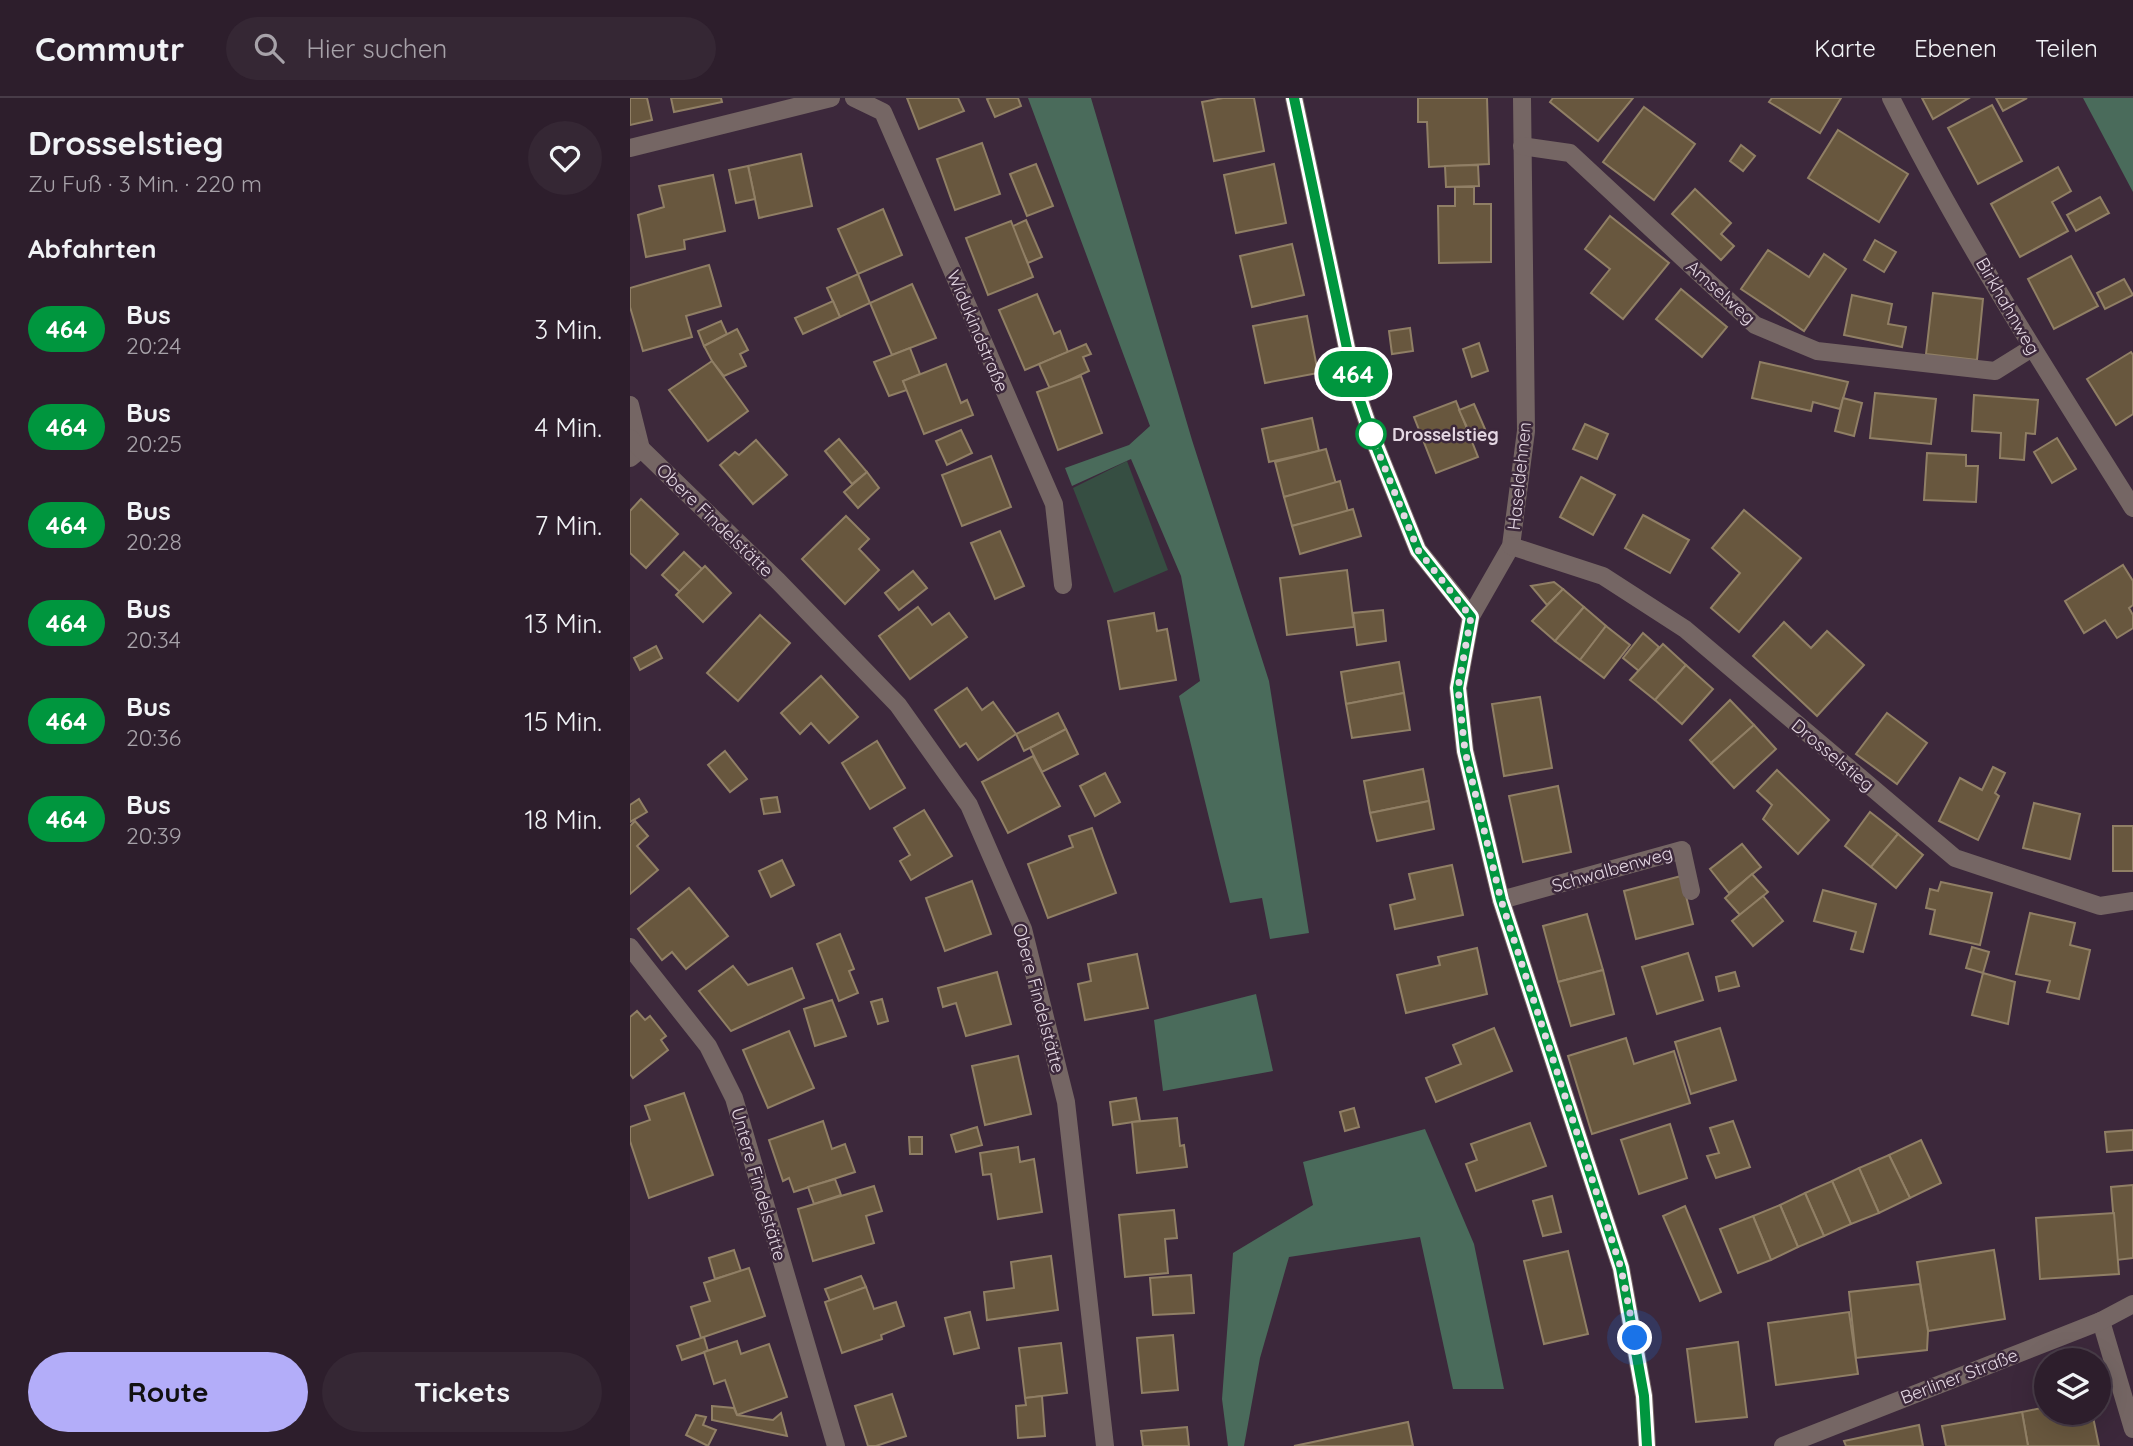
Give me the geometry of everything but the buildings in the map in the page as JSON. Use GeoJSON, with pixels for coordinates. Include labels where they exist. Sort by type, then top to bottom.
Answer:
{"type":"FeatureCollection","features":[{"type":"Feature","properties":{"kind":"street"},"geometry":{"type":"LineString","coordinates":[[630,148],[831,98]]}},
{"type":"Feature","properties":{"kind":"street","name":"Widukindstraße"},"geometry":{"type":"LineString","coordinates":[[854,98],[883,112],[1052,500],[1063,585]]}},
{"type":"Feature","properties":{"kind":"street"},"geometry":{"type":"LineString","coordinates":[[1294,98],[1355,386],[1372,436],[1418,550],[1471,617]]}},
{"type":"Feature","properties":{"kind":"street","name":"Haseldehnen"},"geometry":{"type":"LineString","coordinates":[[1522,98],[1526,431],[1511,546],[1471,617],[1458,688],[1465,751],[1501,900],[1621,1268],[1644,1396],[1647,1446]]}},
{"type":"Feature","properties":{"kind":"street","name":"Birkhahnweg"},"geometry":{"type":"LineString","coordinates":[[1891,98],[1914,145],[2032,348],[2133,508]]}},
{"type":"Feature","properties":{"kind":"street","name":"Amselweg"},"geometry":{"type":"LineString","coordinates":[[1522,146],[1570,153],[1755,325],[1817,351],[1995,371],[2032,348]]}},
{"type":"Feature","properties":{"kind":"street"},"geometry":{"type":"LineString","coordinates":[[630,405],[634,448]]}},
{"type":"Feature","properties":{"kind":"street","name":"Obere Findelstätte"},"geometry":{"type":"LineString","coordinates":[[634,448],[778,581],[898,705],[969,805],[1023,929],[1066,1102],[1105,1446]]}},
{"type":"Feature","properties":{"kind":"street","name":"Drosselstieg"},"geometry":{"type":"LineString","coordinates":[[1511,546],[1603,576],[1685,629],[1955,858],[2100,906],[2133,901]]}},
{"type":"Feature","properties":{"kind":"street","name":"Schwalbenweg"},"geometry":{"type":"LineString","coordinates":[[1501,900],[1682,850],[1692,891]]}},
{"type":"Feature","properties":{"kind":"street","name":"Untere Findelstätte"},"geometry":{"type":"LineString","coordinates":[[630,947],[708,1046],[734,1098],[836,1446]]}},
{"type":"Feature","properties":{"kind":"street","name":"Berliner Straße"},"geometry":{"type":"LineString","coordinates":[[1783,1446],[2101,1321],[2133,1304]]}},
{"type":"Feature","properties":{"kind":"street"},"geometry":{"type":"LineString","coordinates":[[2101,1321],[2133,1429]]}},
{"type":"Feature","properties":{"kind":"green space"},"geometry":{"type":"Polygon","coordinates":[[[1028,98],[1091,98],[1192,440],[1269,681],[1309,933],[1270,939],[1262,898],[1230,903],[1179,696],[1200,681],[1181,576],[1131,459],[1072,486],[1065,468],[1129,445],[1150,426],[1028,98]]]}},
{"type":"Feature","properties":{"kind":"green space"},"geometry":{"type":"Polygon","coordinates":[[[2083,98],[2133,98],[2133,192],[2083,98]]]}},
{"type":"Feature","properties":{"kind":"green space"},"geometry":{"type":"Polygon","coordinates":[[[1127,461],[1168,570],[1114,593],[1073,488],[1127,461]]]}},
{"type":"Feature","properties":{"kind":"green space"},"geometry":{"type":"Polygon","coordinates":[[[1256,994],[1273,1071],[1163,1091],[1154,1020],[1256,994]]]}},
{"type":"Feature","properties":{"kind":"green space"},"geometry":{"type":"Polygon","coordinates":[[[1425,1129],[1474,1244],[1504,1389],[1453,1389],[1420,1237],[1289,1257],[1260,1358],[1244,1446],[1228,1446],[1222,1399],[1233,1253],[1313,1205],[1303,1162],[1425,1129]]]}},
{"type":"Feature","properties":{"kind":"bus line","name":"464"},"geometry":{"type":"LineString","coordinates":[[1294,98],[1355,386],[1372,436],[1418,550],[1471,617],[1458,688],[1465,751],[1501,900],[1621,1268],[1644,1396],[1647,1446]]}},
{"type":"Feature","properties":{"kind":"place","name":"Drosselstieg"},"geometry":{"type":"Point","coordinates":[1371,434]}},
{"type":"Feature","properties":{"kind":"route"},"geometry":{"type":"LineString","coordinates":[[1371,434],[1418,550],[1471,617],[1458,688],[1465,751],[1501,900],[1621,1268],[1635,1338]]}}]}
